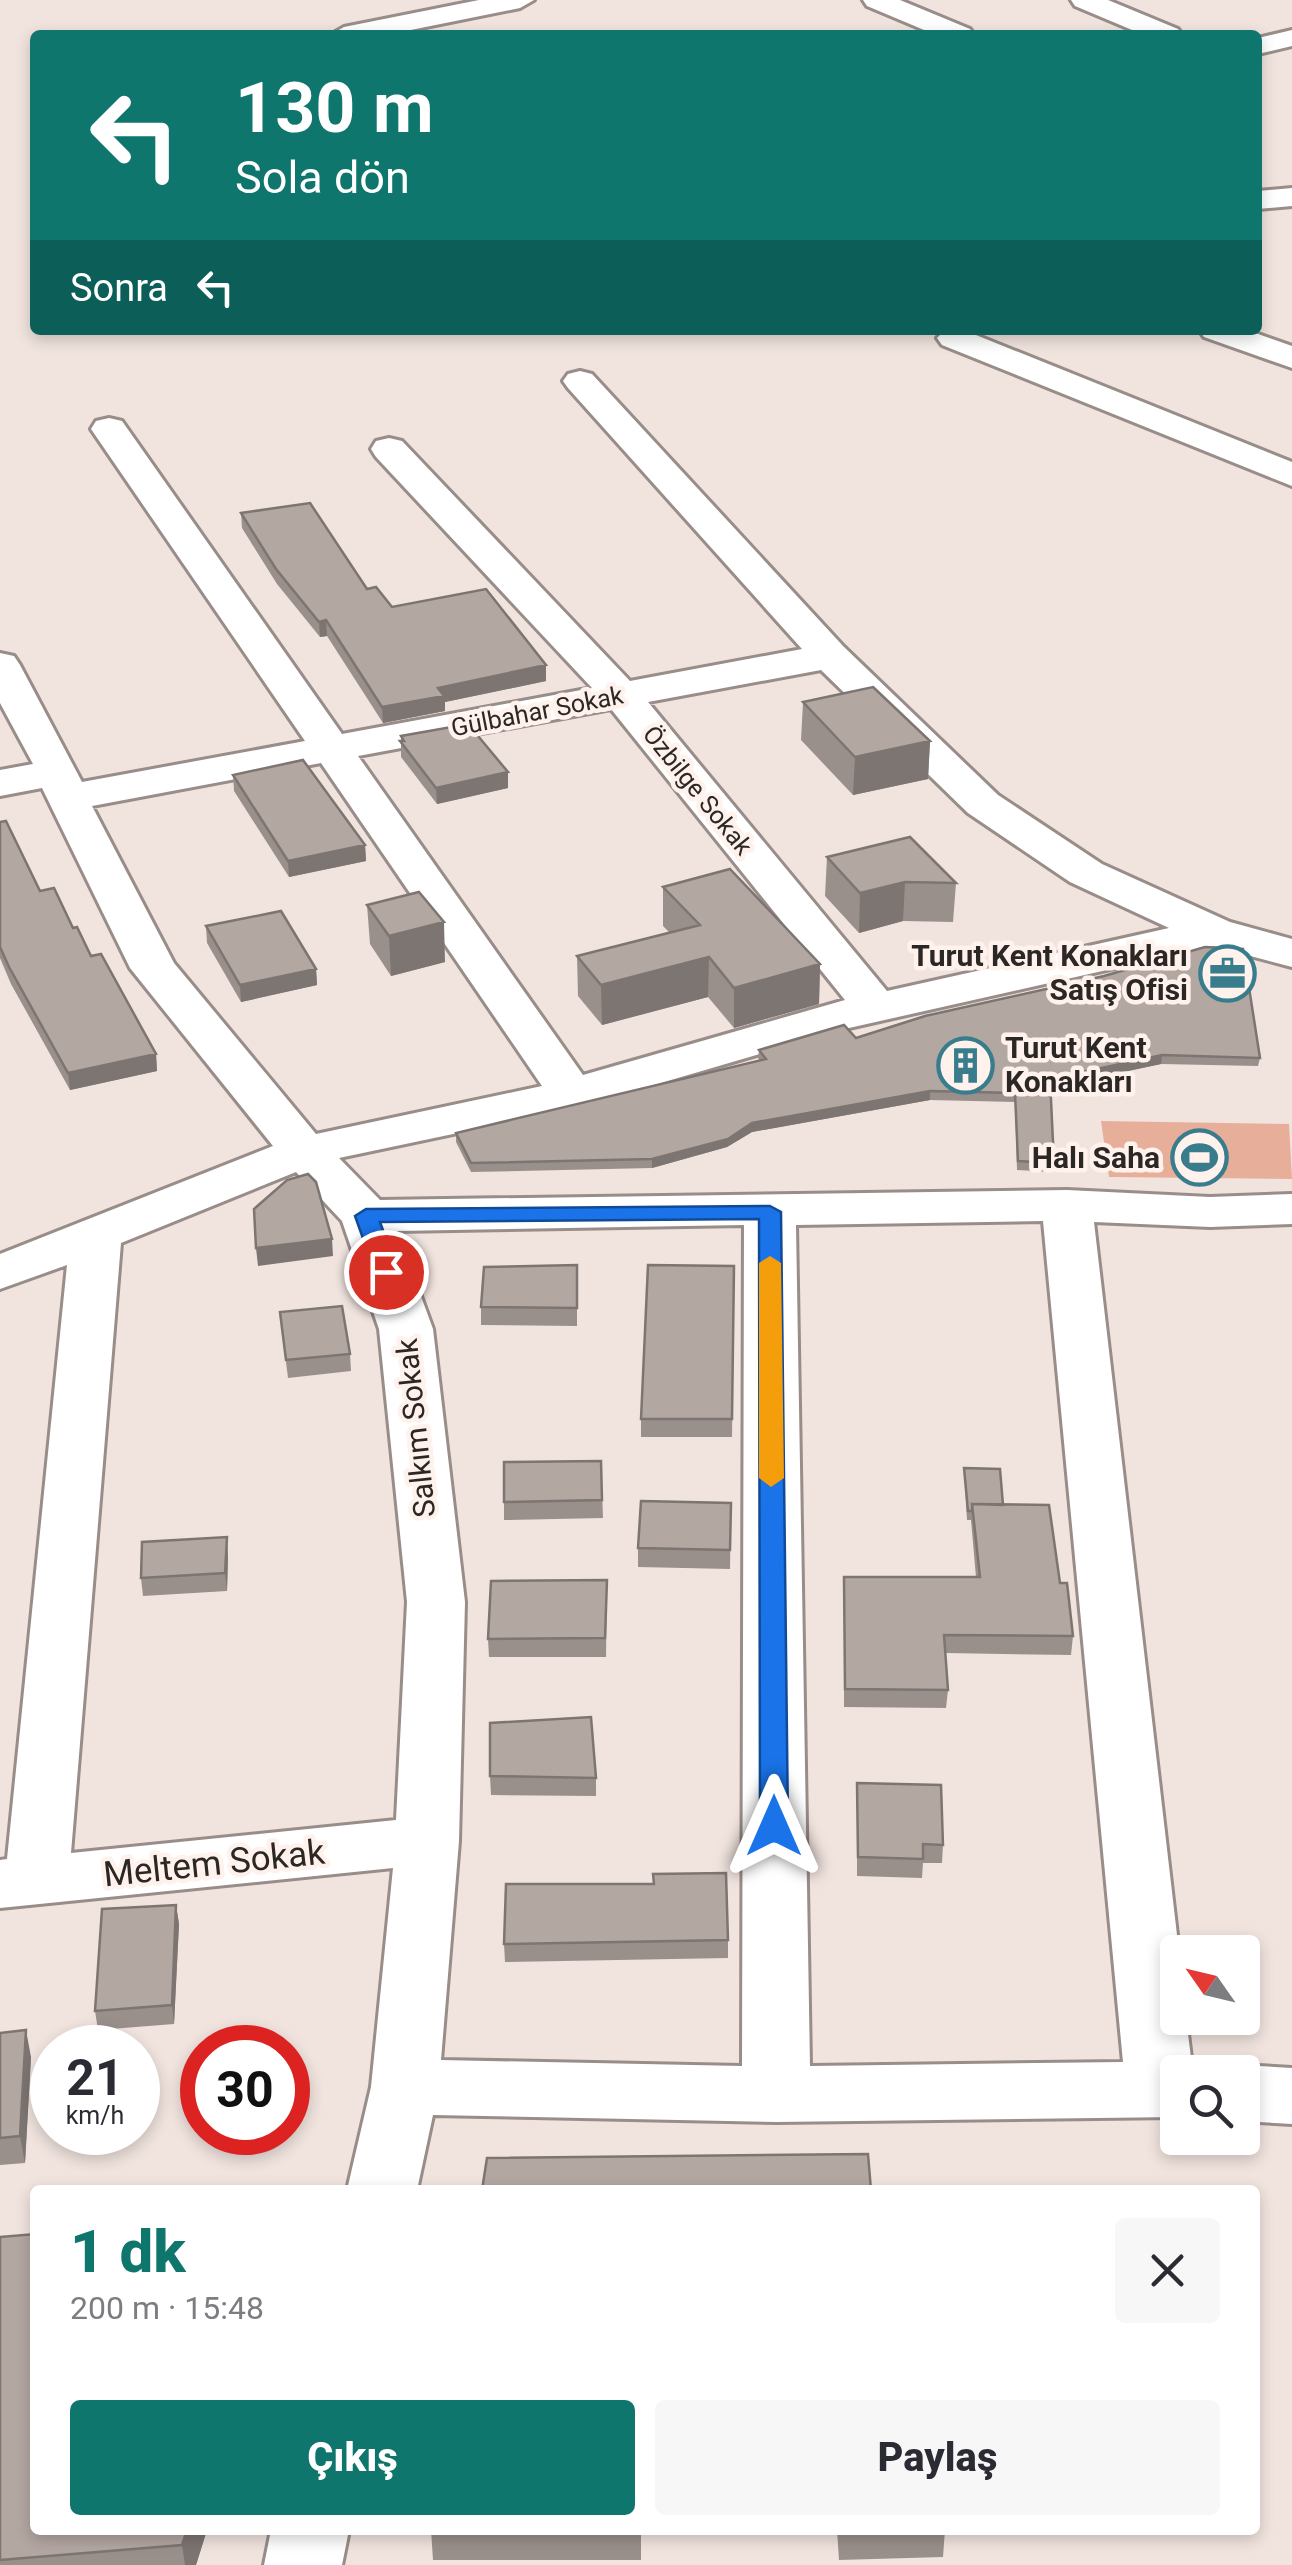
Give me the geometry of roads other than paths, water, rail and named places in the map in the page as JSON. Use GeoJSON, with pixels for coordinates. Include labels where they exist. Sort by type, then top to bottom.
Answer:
{"type":"FeatureCollection","features":[{"type":"Feature","properties":{"kind":"street"},"geometry":{"type":"LineString","coordinates":[[369,30],[520,0]]}},
{"type":"Feature","properties":{"kind":"street"},"geometry":{"type":"LineString","coordinates":[[877,0],[948,30]]}},
{"type":"Feature","properties":{"kind":"street"},"geometry":{"type":"LineString","coordinates":[[1085,0],[1156,30]]}},
{"type":"Feature","properties":{"kind":"street"},"geometry":{"type":"LineString","coordinates":[[1262,45],[1292,38]]}},
{"type":"Feature","properties":{"kind":"street"},"geometry":{"type":"LineString","coordinates":[[1262,200],[1292,196]]}},
{"type":"Feature","properties":{"kind":"street"},"geometry":{"type":"LineString","coordinates":[[1230,335],[1292,358]]}},
{"type":"Feature","properties":{"kind":"street"},"geometry":{"type":"LineString","coordinates":[[954,338],[1292,474]]}},
{"type":"Feature","properties":{"kind":"street"},"geometry":{"type":"LineString","coordinates":[[580,381],[830,656],[983,804],[1086,873],[1214,932],[1292,953]]}},
{"type":"Feature","properties":{"kind":"street"},"geometry":{"type":"LineString","coordinates":[[109,429],[572,1094]]}},
{"type":"Feature","properties":{"kind":"street","name":"Özbilge Sokak"},"geometry":{"type":"LineString","coordinates":[[389,449],[621,695],[875,1007]]}},
{"type":"Feature","properties":{"kind":"street","name":"Gülbahar Sokak"},"geometry":{"type":"LineString","coordinates":[[0,783],[62,785],[332,749],[830,656]]}},
{"type":"Feature","properties":{"kind":"street","name":"Salkım Sokak"},"geometry":{"type":"LineString","coordinates":[[0,665],[154,968],[304,1151],[366,1216],[406,1330],[436,1602],[427,1841],[405,2087],[383,2185]]}},
{"type":"Feature","properties":{"kind":"street"},"geometry":{"type":"LineString","coordinates":[[0,1273],[304,1151],[572,1094],[875,1007],[1214,932]]}},
{"type":"Feature","properties":{"kind":"street"},"geometry":{"type":"LineString","coordinates":[[366,1216],[1067,1205],[1210,1212],[1292,1209]]}},
{"type":"Feature","properties":{"kind":"street"},"geometry":{"type":"LineString","coordinates":[[1067,1205],[1165,2055]]}},
{"type":"Feature","properties":{"kind":"street"},"geometry":{"type":"LineString","coordinates":[[770,1212],[776,2094]]}},
{"type":"Feature","properties":{"kind":"street"},"geometry":{"type":"LineString","coordinates":[[18,1882],[96,1234]]}},
{"type":"Feature","properties":{"kind":"street","name":"Meltem Sokak"},"geometry":{"type":"LineString","coordinates":[[18,1882],[427,1841]]}},
{"type":"Feature","properties":{"kind":"street"},"geometry":{"type":"LineString","coordinates":[[405,2087],[776,2094],[1160,2089]]}},
{"type":"Feature","properties":{"kind":"street"},"geometry":{"type":"LineString","coordinates":[[1260,2094],[1292,2096]]}},
{"type":"Feature","properties":{"kind":"street"},"geometry":{"type":"LineString","coordinates":[[302,2565],[309,2535]]}},
{"type":"Feature","properties":{"kind":"place","name":"Turut Kent Konakları Satış Ofisi"},"geometry":{"type":"Point","coordinates":[1227,973]}},
{"type":"Feature","properties":{"kind":"place","name":"Turut Kent Konakları"},"geometry":{"type":"Point","coordinates":[966,1065]}},
{"type":"Feature","properties":{"kind":"place","name":"Halı Saha"},"geometry":{"type":"Point","coordinates":[1199,1158]}}]}
